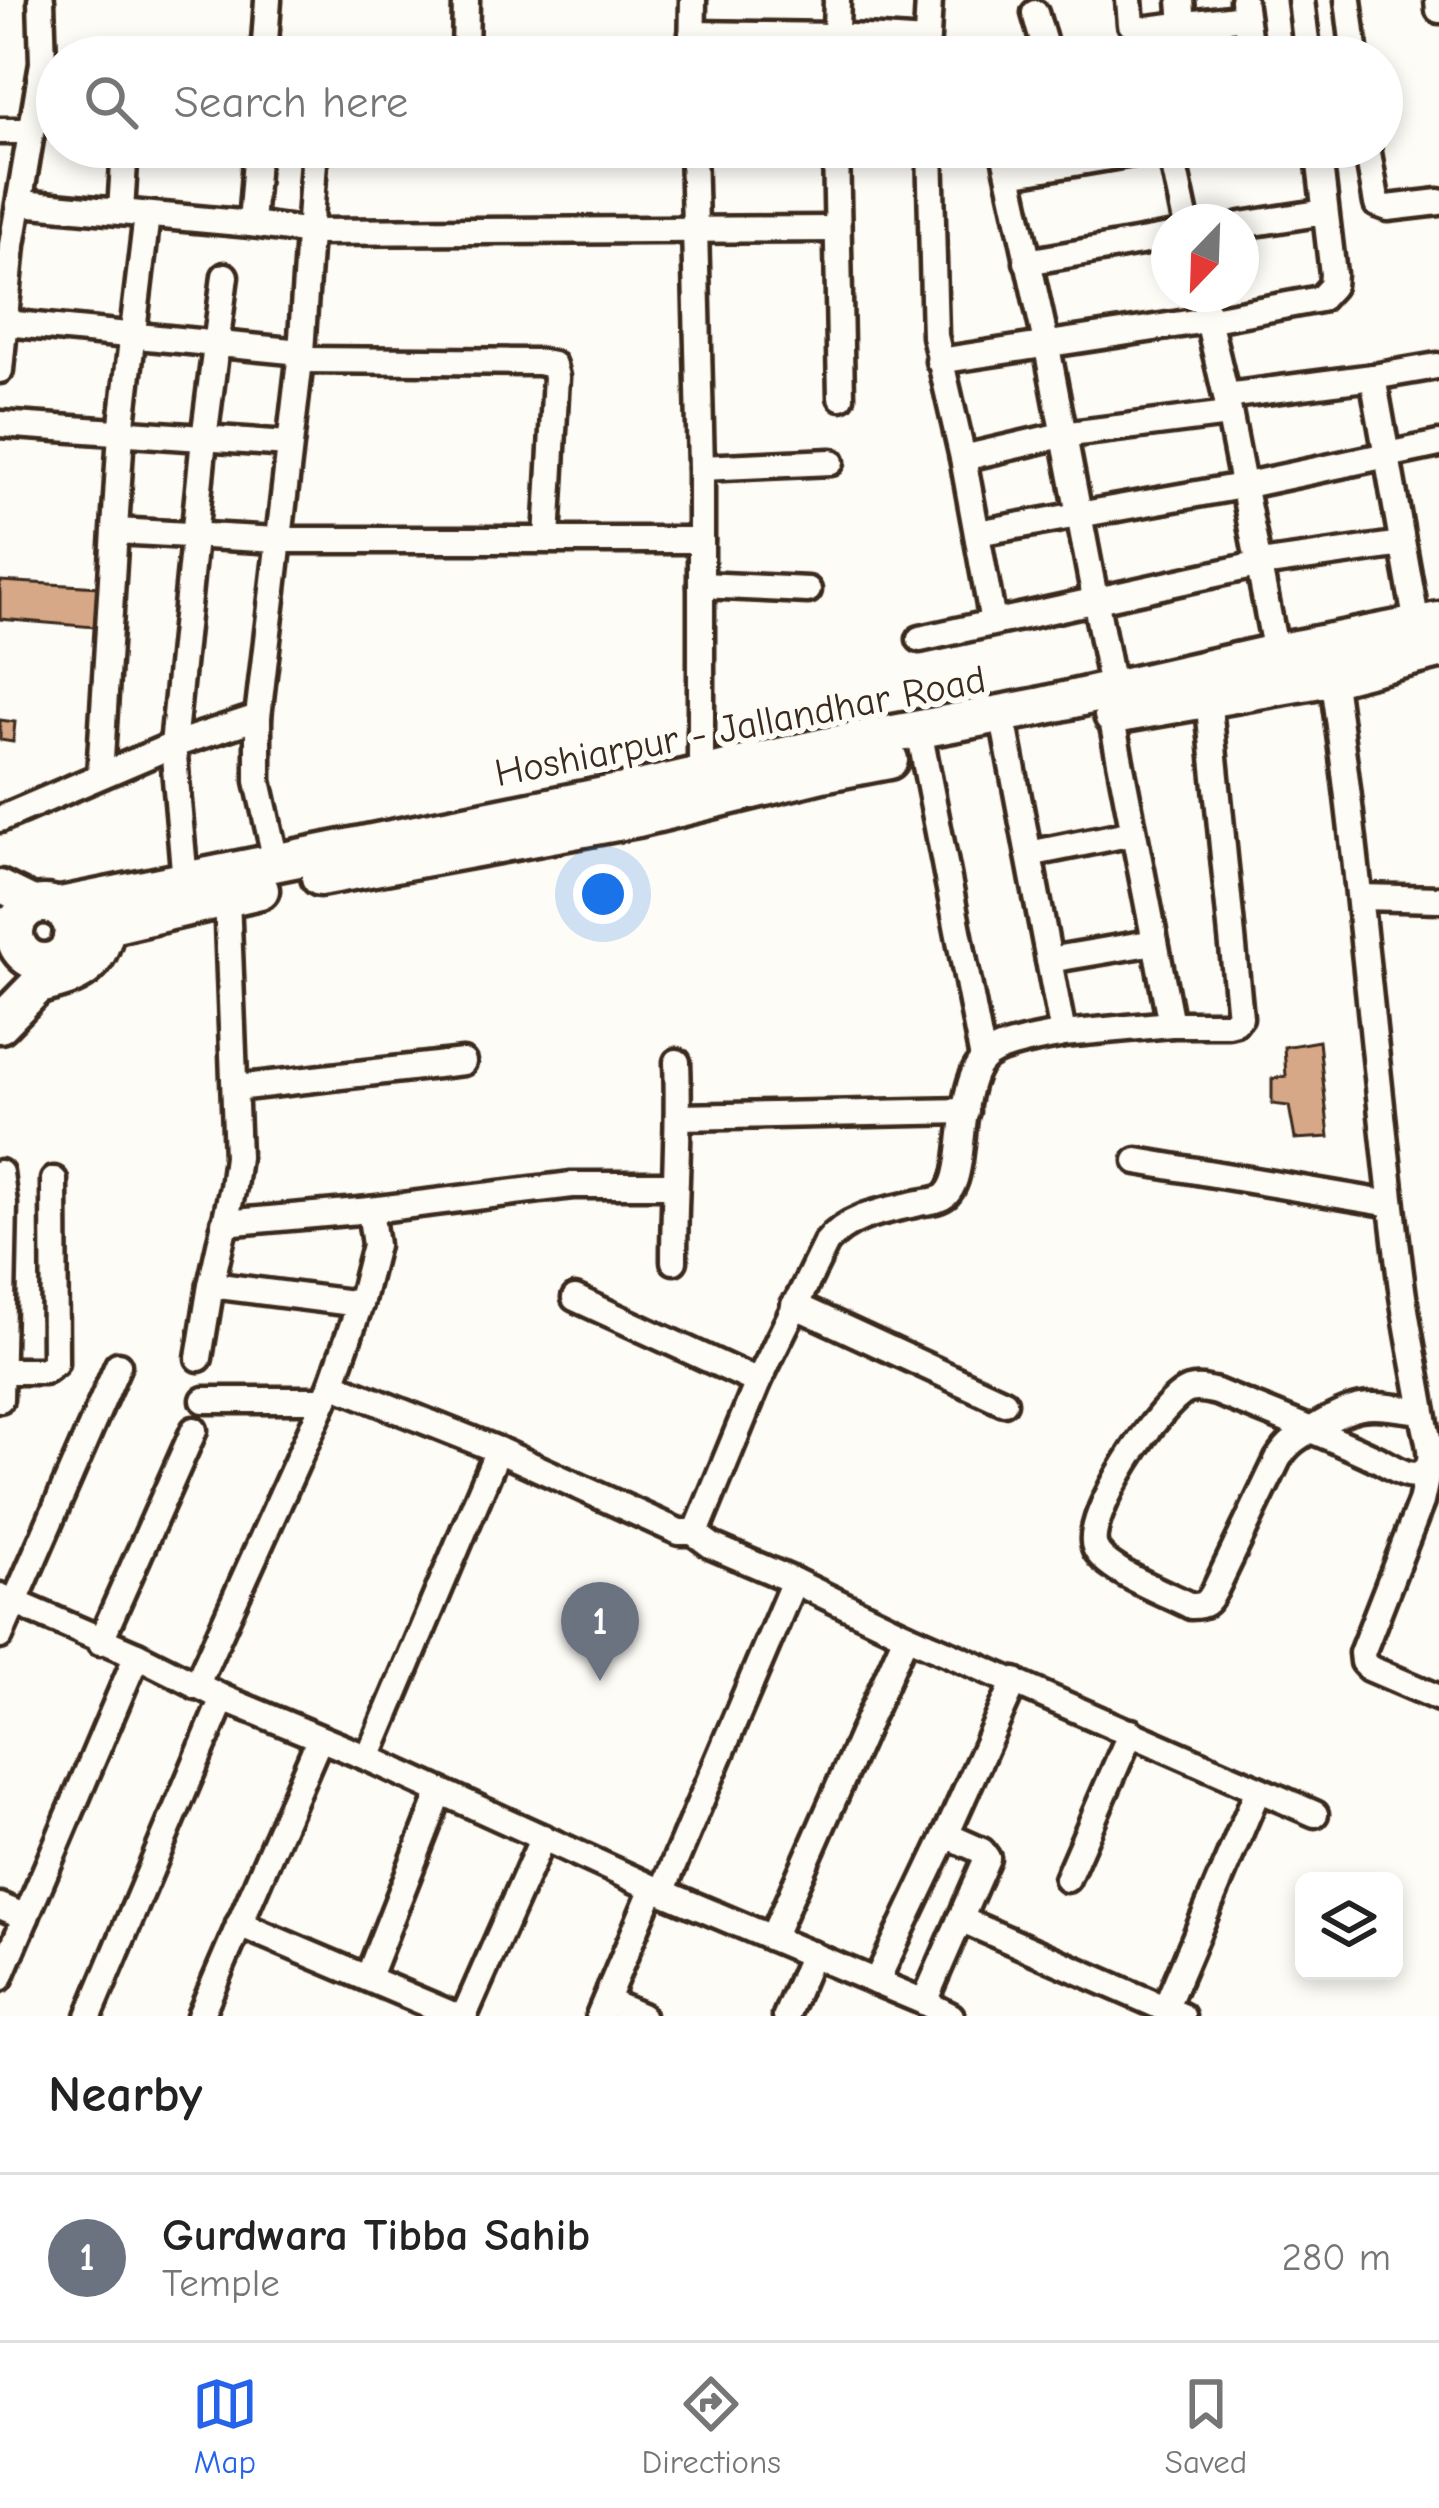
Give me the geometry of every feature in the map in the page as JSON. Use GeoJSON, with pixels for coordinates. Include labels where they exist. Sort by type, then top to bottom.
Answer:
{"type":"FeatureCollection","features":[{"type":"Feature","properties":{"kind":"highway","name":"Hoshiarpur - Jallandhar Road"},"geometry":{"type":"LineString","coordinates":[[32,928],[185,881],[275,861],[824,747],[921,742],[1112,703],[1276,653],[1330,659],[1432,632]]}},
{"type":"Feature","properties":{"kind":"highway"},"geometry":{"type":"LineString","coordinates":[[32,928],[227,897],[638,818],[822,773],[921,742],[1006,734],[1112,703],[1208,697],[1330,659]]}},
{"type":"Feature","properties":{"kind":"highway"},"geometry":{"type":"LineString","coordinates":[[0,982],[32,928]]}},
{"type":"Feature","properties":{"kind":"highway"},"geometry":{"type":"LineString","coordinates":[[0,1024],[32,928]]}},
{"type":"Feature","properties":{"kind":"street"},"geometry":{"type":"LineString","coordinates":[[41,0],[42,36]]}},
{"type":"Feature","properties":{"kind":"street"},"geometry":{"type":"LineString","coordinates":[[265,36],[268,0]]}},
{"type":"Feature","properties":{"kind":"street"},"geometry":{"type":"LineString","coordinates":[[465,36],[466,0]]}},
{"type":"Feature","properties":{"kind":"street"},"geometry":{"type":"LineString","coordinates":[[692,36],[693,0]]}},
{"type":"Feature","properties":{"kind":"street"},"geometry":{"type":"LineString","coordinates":[[836,36],[838,0]]}},
{"type":"Feature","properties":{"kind":"street"},"geometry":{"type":"LineString","coordinates":[[927,36],[928,0]]}},
{"type":"Feature","properties":{"kind":"street"},"geometry":{"type":"LineString","coordinates":[[1129,0],[1131,24],[1139,30],[1150,30],[1182,12],[1244,5],[1248,36]]}},
{"type":"Feature","properties":{"kind":"street"},"geometry":{"type":"LineString","coordinates":[[1301,0],[1305,36]]}},
{"type":"Feature","properties":{"kind":"street"},"geometry":{"type":"LineString","coordinates":[[1348,0],[1352,36]]}},
{"type":"Feature","properties":{"kind":"street"},"geometry":{"type":"LineString","coordinates":[[1438,0],[1439,10]]}},
{"type":"Feature","properties":{"kind":"street"},"geometry":{"type":"LineString","coordinates":[[1035,13],[1042,36]]}},
{"type":"Feature","properties":{"kind":"street"},"geometry":{"type":"LineString","coordinates":[[1150,30],[1151,36]]}},
{"type":"Feature","properties":{"kind":"street"},"geometry":{"type":"LineString","coordinates":[[0,370],[6,245],[21,203],[36,106]]}},
{"type":"Feature","properties":{"kind":"street"},"geometry":{"type":"LineString","coordinates":[[0,130],[32,131]]}},
{"type":"Feature","properties":{"kind":"street"},"geometry":{"type":"LineString","coordinates":[[121,212],[124,168]]}},
{"type":"Feature","properties":{"kind":"street"},"geometry":{"type":"LineString","coordinates":[[251,224],[255,168]]}},
{"type":"Feature","properties":{"kind":"street"},"geometry":{"type":"LineString","coordinates":[[275,861],[258,781],[257,716],[301,356],[314,168]]}},
{"type":"Feature","properties":{"kind":"street"},"geometry":{"type":"LineString","coordinates":[[694,168],[701,468],[701,776]]}},
{"type":"Feature","properties":{"kind":"street"},"geometry":{"type":"LineString","coordinates":[[836,168],[841,397]]}},
{"type":"Feature","properties":{"kind":"street"},"geometry":{"type":"LineString","coordinates":[[930,168],[933,316],[939,361],[963,458],[993,622]]}},
{"type":"Feature","properties":{"kind":"street"},"geometry":{"type":"LineString","coordinates":[[1008,168],[1095,598],[1133,833],[1171,1024]]}},
{"type":"Feature","properties":{"kind":"street"},"geometry":{"type":"LineString","coordinates":[[1010,174],[1045,168]]}},
{"type":"Feature","properties":{"kind":"street"},"geometry":{"type":"LineString","coordinates":[[1174,168],[1182,204]]}},
{"type":"Feature","properties":{"kind":"street"},"geometry":{"type":"LineString","coordinates":[[939,361],[1047,347],[1320,298],[1332,286],[1333,274],[1320,168]]}},
{"type":"Feature","properties":{"kind":"street"},"geometry":{"type":"LineString","coordinates":[[1371,168],[1377,204],[1388,208],[1439,202]]}},
{"type":"Feature","properties":{"kind":"street"},"geometry":{"type":"LineString","coordinates":[[21,203],[310,232],[837,229]]}},
{"type":"Feature","properties":{"kind":"street"},"geometry":{"type":"LineString","coordinates":[[1259,222],[1325,212]]}},
{"type":"Feature","properties":{"kind":"street"},"geometry":{"type":"LineString","coordinates":[[100,775],[121,432],[147,215]]}},
{"type":"Feature","properties":{"kind":"street"},"geometry":{"type":"LineString","coordinates":[[1027,262],[1151,240]]}},
{"type":"Feature","properties":{"kind":"street"},"geometry":{"type":"LineString","coordinates":[[185,881],[173,745],[225,277]]}},
{"type":"Feature","properties":{"kind":"street"},"geometry":{"type":"LineString","coordinates":[[1205,312],[1276,653]]}},
{"type":"Feature","properties":{"kind":"street"},"geometry":{"type":"LineString","coordinates":[[5,322],[301,356],[553,365],[547,539]]}},
{"type":"Feature","properties":{"kind":"street"},"geometry":{"type":"LineString","coordinates":[[963,458],[1062,435],[1437,366]]}},
{"type":"Feature","properties":{"kind":"street"},"geometry":{"type":"LineString","coordinates":[[1373,377],[1402,544],[1432,632]]}},
{"type":"Feature","properties":{"kind":"street"},"geometry":{"type":"LineString","coordinates":[[0,424],[289,444]]}},
{"type":"Feature","properties":{"kind":"street"},"geometry":{"type":"LineString","coordinates":[[976,533],[1242,486],[1439,444]]}},
{"type":"Feature","properties":{"kind":"street"},"geometry":{"type":"LineString","coordinates":[[701,468],[831,462]]}},
{"type":"Feature","properties":{"kind":"street"},"geometry":{"type":"LineString","coordinates":[[116,531],[278,540],[701,540]]}},
{"type":"Feature","properties":{"kind":"street"},"geometry":{"type":"LineString","coordinates":[[920,639],[1261,564],[1402,544]]}},
{"type":"Feature","properties":{"kind":"street"},"geometry":{"type":"LineString","coordinates":[[701,585],[808,590]]}},
{"type":"Feature","properties":{"kind":"street"},"geometry":{"type":"LineString","coordinates":[[1330,659],[1391,1204],[1429,1465],[1421,1502],[1362,1653],[1369,1668],[1439,1698]]}},
{"type":"Feature","properties":{"kind":"street"},"geometry":{"type":"LineString","coordinates":[[693,1532],[758,1382],[826,1243],[838,1228],[877,1213],[942,1198],[950,1189],[958,1169],[974,1075],[983,1059],[1001,1049],[1063,1034],[1228,1024],[1240,1017],[1208,697]]}},
{"type":"Feature","properties":{"kind":"street"},"geometry":{"type":"LineString","coordinates":[[0,819],[173,745],[257,716]]}},
{"type":"Feature","properties":{"kind":"street"},"geometry":{"type":"LineString","coordinates":[[1006,734],[1063,1034]]}},
{"type":"Feature","properties":{"kind":"street"},"geometry":{"type":"LineString","coordinates":[[921,742],[983,1059]]}},
{"type":"Feature","properties":{"kind":"street"},"geometry":{"type":"LineString","coordinates":[[1029,854],[1133,833]]}},
{"type":"Feature","properties":{"kind":"street"},"geometry":{"type":"LineString","coordinates":[[199,1358],[237,1157],[227,897]]}},
{"type":"Feature","properties":{"kind":"street"},"geometry":{"type":"LineString","coordinates":[[1360,897],[1439,898]]}},
{"type":"Feature","properties":{"kind":"street"},"geometry":{"type":"LineString","coordinates":[[1049,960],[1155,942]]}},
{"type":"Feature","properties":{"kind":"street"},"geometry":{"type":"LineString","coordinates":[[236,1088],[464,1062]]}},
{"type":"Feature","properties":{"kind":"street"},"geometry":{"type":"LineString","coordinates":[[674,1261],[680,1117],[677,1062]]}},
{"type":"Feature","properties":{"kind":"street"},"geometry":{"type":"LineString","coordinates":[[680,1117],[966,1111]]}},
{"type":"Feature","properties":{"kind":"street"},"geometry":{"type":"LineString","coordinates":[[1137,1161],[1391,1204]]}},
{"type":"Feature","properties":{"kind":"street"},"geometry":{"type":"LineString","coordinates":[[0,1173],[4,1204],[0,1399]]}},
{"type":"Feature","properties":{"kind":"street"},"geometry":{"type":"LineString","coordinates":[[2,1371],[44,1371],[55,1363],[54,1180]]}},
{"type":"Feature","properties":{"kind":"street"},"geometry":{"type":"LineString","coordinates":[[224,1223],[572,1185],[674,1185]]}},
{"type":"Feature","properties":{"kind":"street"},"geometry":{"type":"LineString","coordinates":[[196,1686],[328,1392],[360,1304],[375,1245],[370,1210]]}},
{"type":"Feature","properties":{"kind":"street"},"geometry":{"type":"LineString","coordinates":[[211,1285],[360,1304]]}},
{"type":"Feature","properties":{"kind":"street"},"geometry":{"type":"LineString","coordinates":[[575,1298],[758,1382]]}},
{"type":"Feature","properties":{"kind":"street"},"geometry":{"type":"LineString","coordinates":[[794,1305],[1004,1402]]}},
{"type":"Feature","properties":{"kind":"street"},"geometry":{"type":"LineString","coordinates":[[0,1636],[7,1600],[118,1365]]}},
{"type":"Feature","properties":{"kind":"street"},"geometry":{"type":"LineString","coordinates":[[1423,1411],[1360,1405],[1336,1413],[1311,1430],[1289,1442],[1215,1591],[1202,1606],[1191,1606],[1112,1566],[1094,1546],[1099,1515],[1116,1480],[1163,1410],[1187,1390],[1217,1392],[1311,1430],[1405,1473],[1424,1472],[1429,1465]]}},
{"type":"Feature","properties":{"kind":"street"},"geometry":{"type":"LineString","coordinates":[[204,1400],[328,1392],[498,1450],[679,1532],[693,1532],[712,1546],[906,1635],[1315,1814]]}},
{"type":"Feature","properties":{"kind":"street"},"geometry":{"type":"LineString","coordinates":[[100,1642],[194,1430]]}},
{"type":"Feature","properties":{"kind":"street"},"geometry":{"type":"LineString","coordinates":[[368,1758],[498,1450]]}},
{"type":"Feature","properties":{"kind":"street"},"geometry":{"type":"LineString","coordinates":[[641,2016],[602,2008],[794,1581]]}},
{"type":"Feature","properties":{"kind":"street"},"geometry":{"type":"LineString","coordinates":[[7,1600],[939,2011],[961,1919],[987,1854],[946,1835]]}},
{"type":"Feature","properties":{"kind":"street"},"geometry":{"type":"LineString","coordinates":[[772,1938],[906,1635]]}},
{"type":"Feature","properties":{"kind":"street"},"geometry":{"type":"LineString","coordinates":[[0,1978],[137,1655]]}},
{"type":"Feature","properties":{"kind":"street"},"geometry":{"type":"LineString","coordinates":[[876,1982],[1015,1681]]}},
{"type":"Feature","properties":{"kind":"street"},"geometry":{"type":"LineString","coordinates":[[89,2016],[223,1698]]}},
{"type":"Feature","properties":{"kind":"street"},"geometry":{"type":"LineString","coordinates":[[1067,1879],[1131,1732]]}},
{"type":"Feature","properties":{"kind":"street"},"geometry":{"type":"LineString","coordinates":[[200,2016],[319,1740]]}},
{"type":"Feature","properties":{"kind":"street"},"geometry":{"type":"LineString","coordinates":[[961,1919],[1162,2011],[1258,1790]]}},
{"type":"Feature","properties":{"kind":"street"},"geometry":{"type":"LineString","coordinates":[[368,1977],[440,1793]]}},
{"type":"Feature","properties":{"kind":"street"},"geometry":{"type":"LineString","coordinates":[[238,1924],[460,2016],[543,1838]]}},
{"type":"Feature","properties":{"kind":"street"},"geometry":{"type":"LineString","coordinates":[[0,1906],[26,1917]]}},
{"type":"Feature","properties":{"kind":"street"},"geometry":{"type":"LineString","coordinates":[[786,2016],[812,1954]]}},
{"type":"Feature","properties":{"kind":"building"},"geometry":{"type":"Polygon","coordinates":[[[0,581],[99,587],[94,627],[0,619],[0,581]]]}},
{"type":"Feature","properties":{"kind":"building"},"geometry":{"type":"Polygon","coordinates":[[[0,720],[15,722],[13,742],[0,740],[0,720]]]}},
{"type":"Feature","properties":{"kind":"building"},"geometry":{"type":"Polygon","coordinates":[[[1319,1041],[1329,1137],[1295,1139],[1289,1106],[1272,1104],[1272,1079],[1286,1076],[1284,1047],[1319,1041]]]}},
{"type":"Feature","properties":{"kind":"place","name":"Gurdwara Tibba Sahib"},"geometry":{"type":"Point","coordinates":[600,1681]}}]}
